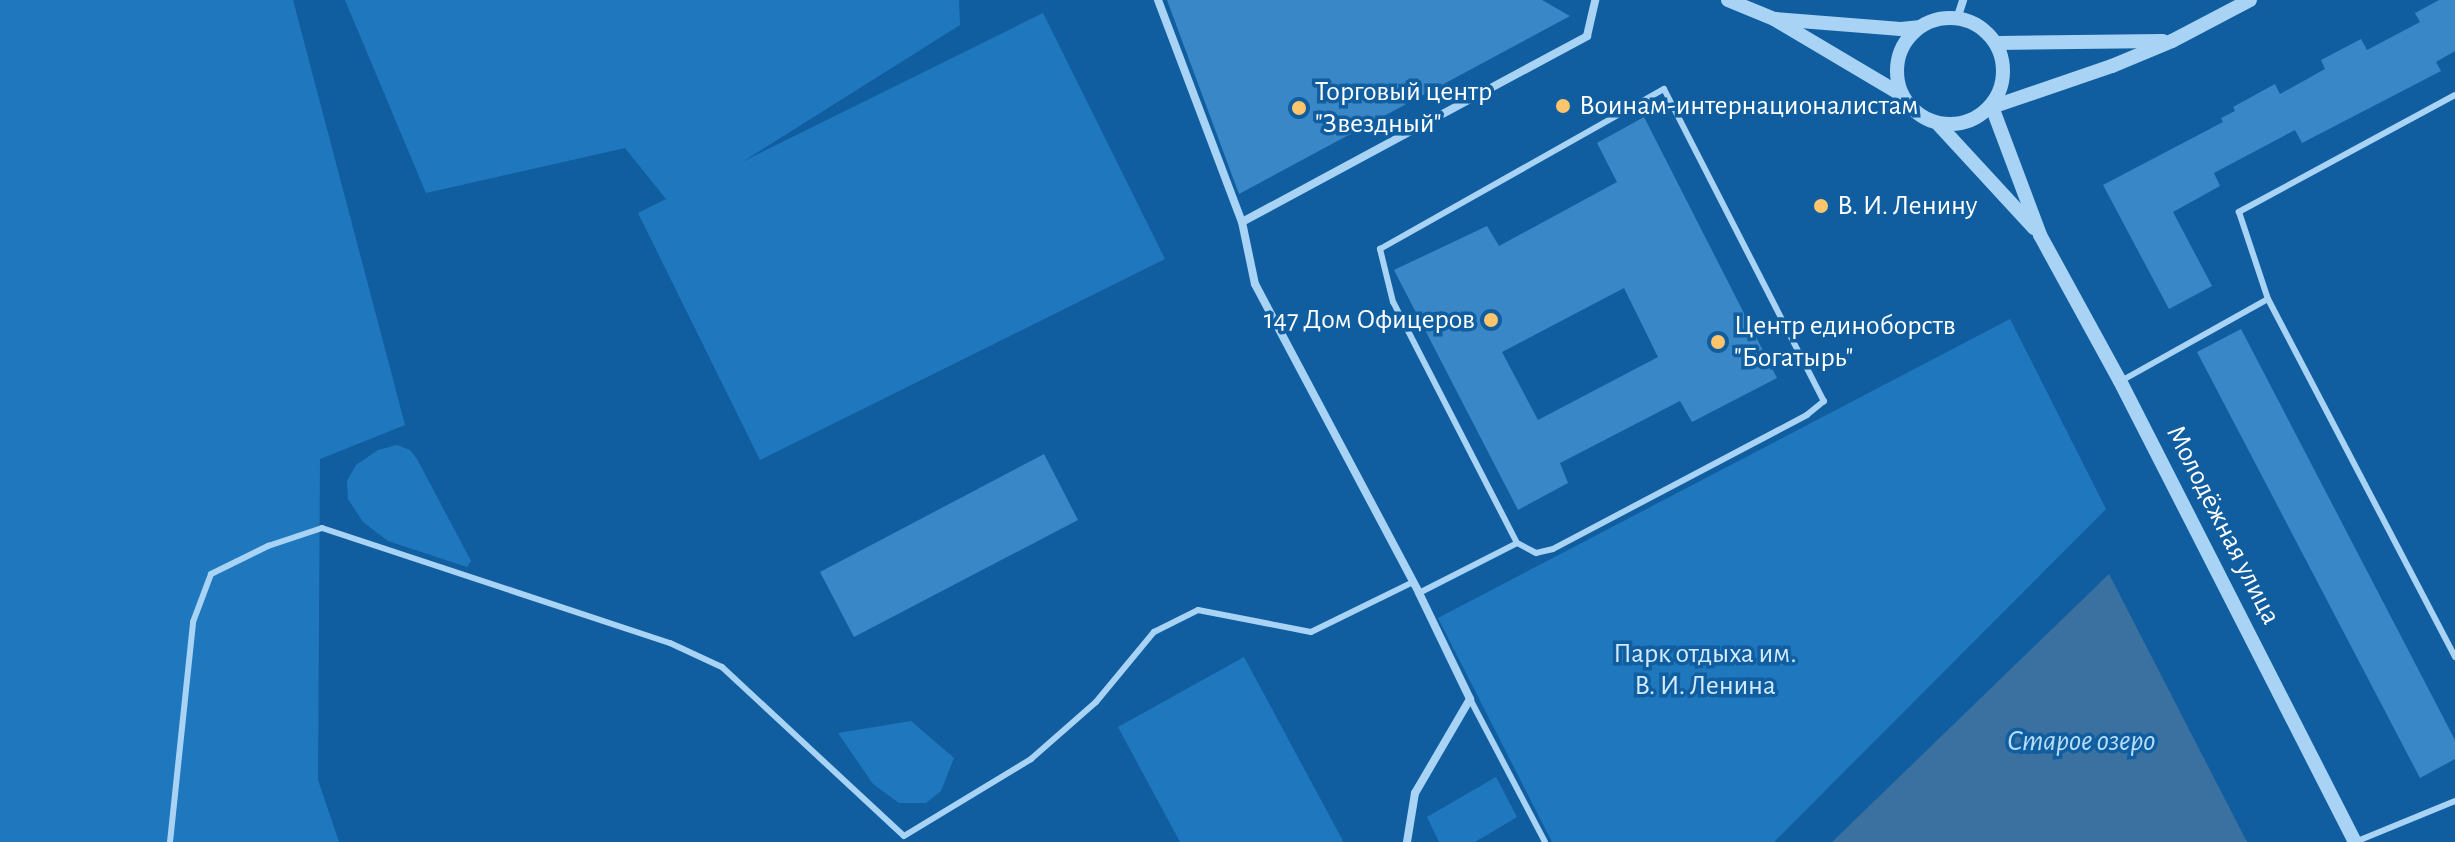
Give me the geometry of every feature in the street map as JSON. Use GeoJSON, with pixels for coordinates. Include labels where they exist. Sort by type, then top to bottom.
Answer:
{"type":"FeatureCollection","features":[{"type":"Feature","properties":{"kind":"street"},"geometry":{"type":"LineString","coordinates":[[1158,0],[1161,16],[1242,222],[1255,284],[1419,593],[1470,699],[1415,793],[1407,842]]}},
{"type":"Feature","properties":{"kind":"street"},"geometry":{"type":"LineString","coordinates":[[1242,222],[1587,36],[1595,0]]}},
{"type":"Feature","properties":{"kind":"street"},"geometry":{"type":"LineString","coordinates":[[1728,0],[1774,19],[1902,95],[1917,114],[1939,125],[1958,126],[1975,120],[1992,107],[2172,41],[2250,0]]}},
{"type":"Feature","properties":{"kind":"street"},"geometry":{"type":"LineString","coordinates":[[1957,19],[1963,0]]}},
{"type":"Feature","properties":{"kind":"street"},"geometry":{"type":"LineString","coordinates":[[1774,19],[1901,29],[1919,27],[1945,17],[1971,21],[1999,43],[2172,41]]}},
{"type":"Feature","properties":{"kind":"street"},"geometry":{"type":"LineString","coordinates":[[1902,95],[1897,65],[1902,47],[1919,27]]}},
{"type":"Feature","properties":{"kind":"street"},"geometry":{"type":"LineString","coordinates":[[1992,107],[2003,86],[1999,43]]}},
{"type":"Feature","properties":{"kind":"street","name":"Молодёжная улица"},"geometry":{"type":"LineString","coordinates":[[1992,107],[2040,235],[2120,381],[2355,842]]}},
{"type":"Feature","properties":{"kind":"street","name":"Молодёжная улица"},"geometry":{"type":"LineString","coordinates":[[1939,125],[2040,235]]}},
{"type":"Feature","properties":{"kind":"lane"},"geometry":{"type":"LineString","coordinates":[[1664,89],[1824,401],[1807,415],[1553,549],[1536,553],[1517,543],[1393,302],[1380,249],[1664,89]]}},
{"type":"Feature","properties":{"kind":"lane"},"geometry":{"type":"LineString","coordinates":[[2455,95],[2239,212],[2268,299],[2455,657]]}},
{"type":"Feature","properties":{"kind":"lane"},"geometry":{"type":"LineString","coordinates":[[2120,381],[2268,299]]}},
{"type":"Feature","properties":{"kind":"lane"},"geometry":{"type":"LineString","coordinates":[[170,842],[193,622],[211,574],[268,546],[322,528],[670,643],[722,667],[904,836],[1031,759],[1096,702],[1154,632],[1198,610],[1311,632],[1413,582]]}},
{"type":"Feature","properties":{"kind":"lane"},"geometry":{"type":"LineString","coordinates":[[1419,593],[1517,543]]}},
{"type":"Feature","properties":{"kind":"lane"},"geometry":{"type":"LineString","coordinates":[[1470,699],[1545,842]]}},
{"type":"Feature","properties":{"kind":"lane"},"geometry":{"type":"LineString","coordinates":[[2355,842],[2455,801]]}},
{"type":"Feature","properties":{"kind":"green space"},"geometry":{"type":"Polygon","coordinates":[[[0,0],[293,0],[405,425],[320,459],[318,780],[339,842],[0,842],[0,0]]]}},
{"type":"Feature","properties":{"kind":"green space"},"geometry":{"type":"Polygon","coordinates":[[[345,0],[959,0],[960,25],[742,162],[1043,13],[1165,259],[760,460],[638,213],[666,199],[625,148],[426,193],[345,0]]]}},
{"type":"Feature","properties":{"kind":"green space","name":"Парк отдыха им. В. И. Ленина"},"geometry":{"type":"Polygon","coordinates":[[[2010,319],[2106,509],[1774,842],[1552,842],[1438,618],[2010,319]]]}},
{"type":"Feature","properties":{"kind":"green space"},"geometry":{"type":"Polygon","coordinates":[[[397,445],[410,450],[417,459],[471,561],[467,567],[388,541],[363,522],[348,499],[347,481],[356,465],[378,450],[397,445]]]}},
{"type":"Feature","properties":{"kind":"green space"},"geometry":{"type":"Polygon","coordinates":[[[1244,657],[1342,842],[1180,842],[1118,727],[1244,657]]]}},
{"type":"Feature","properties":{"kind":"green space"},"geometry":{"type":"Polygon","coordinates":[[[911,721],[954,758],[941,791],[926,803],[899,803],[873,784],[838,733],[911,721]]]}},
{"type":"Feature","properties":{"kind":"green space"},"geometry":{"type":"Polygon","coordinates":[[[1496,777],[1517,817],[1475,842],[1439,842],[1427,817],[1496,777]]]}},
{"type":"Feature","properties":{"kind":"water","name":"Старое озеро"},"geometry":{"type":"Polygon","coordinates":[[[2109,574],[2247,842],[1832,842],[2109,574]]]}},
{"type":"Feature","properties":{"kind":"building","name":"Торговый центр \"Звездный\""},"geometry":{"type":"Polygon","coordinates":[[[1167,0],[1542,0],[1570,16],[1239,194],[1167,0]]]}},
{"type":"Feature","properties":{"kind":"building"},"geometry":{"type":"Polygon","coordinates":[[[2439,0],[2455,0],[2455,51],[2436,62],[2441,71],[2302,143],[2295,130],[2214,173],[2220,186],[2173,212],[2212,286],[2169,309],[2103,185],[2223,122],[2221,118],[2235,111],[2233,107],[2275,84],[2280,94],[2325,69],[2321,60],[2361,39],[2367,50],[2420,22],[2415,13],[2439,0]]]}},
{"type":"Feature","properties":{"kind":"building","name":"147 Дом Офицеров"},"geometry":{"type":"Polygon","coordinates":[[[1644,117],[1777,378],[1692,422],[1680,401],[1560,463],[1568,483],[1518,510],[1394,270],[1487,226],[1499,246],[1617,182],[1597,143],[1644,117]],[[1624,288],[1502,352],[1538,420],[1658,357],[1624,288]]]}},
{"type":"Feature","properties":{"kind":"building"},"geometry":{"type":"Polygon","coordinates":[[[2241,329],[2455,740],[2455,759],[2420,778],[2197,352],[2241,329]]]}},
{"type":"Feature","properties":{"kind":"building"},"geometry":{"type":"Polygon","coordinates":[[[1044,454],[1078,520],[854,637],[820,572],[1044,454]]]}},
{"type":"Feature","properties":{"kind":"place","name":"Воинам-интернационалистам"},"geometry":{"type":"Point","coordinates":[1563,106]}},
{"type":"Feature","properties":{"kind":"place","name":"Торговый центр \"Звездный\""},"geometry":{"type":"Point","coordinates":[1299,108]}},
{"type":"Feature","properties":{"kind":"place","name":"В. И. Ленину"},"geometry":{"type":"Point","coordinates":[1821,206]}},
{"type":"Feature","properties":{"kind":"place","name":"147 Дом Офицеров"},"geometry":{"type":"Point","coordinates":[1491,320]}},
{"type":"Feature","properties":{"kind":"place","name":"Центр единоборств \"Богатырь\""},"geometry":{"type":"Point","coordinates":[1718,342]}}]}
